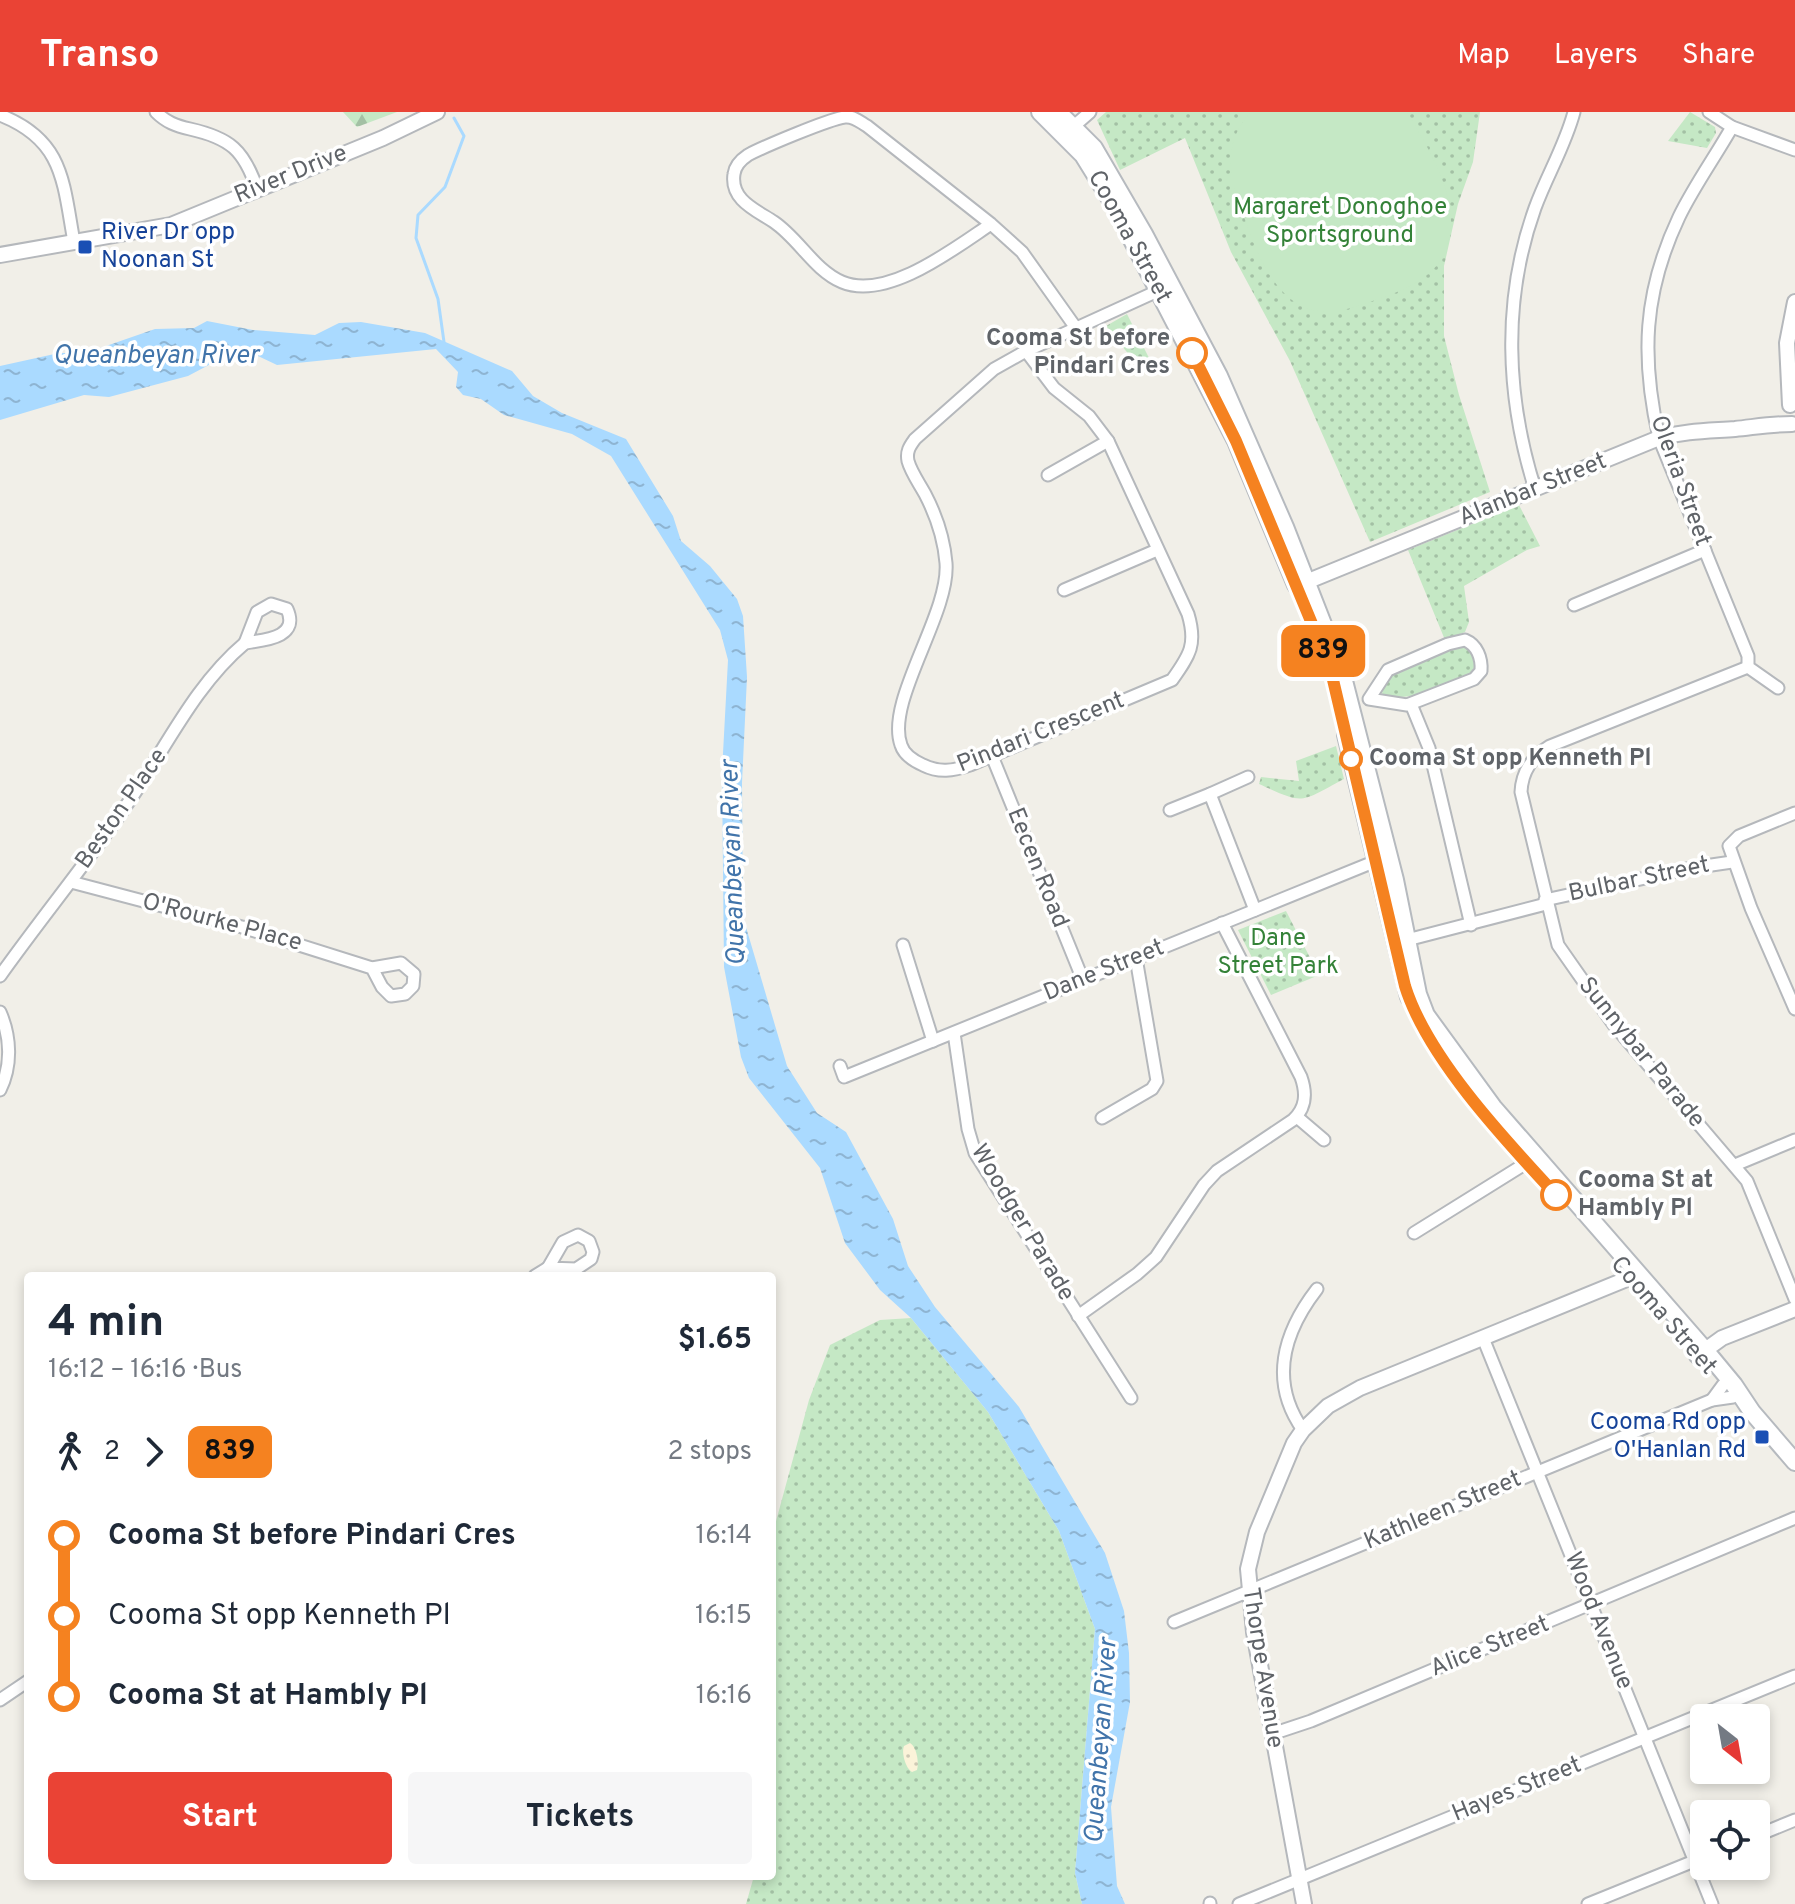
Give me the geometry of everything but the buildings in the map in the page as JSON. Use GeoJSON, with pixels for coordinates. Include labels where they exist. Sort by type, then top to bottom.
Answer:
{"type":"FeatureCollection","features":[{"type":"Feature","properties":{"kind":"main road","name":"Cooma Street"},"geometry":{"type":"LineString","coordinates":[[1040,112],[1067,120],[1094,148],[1164,288],[1219,376],[1243,430],[1301,584],[1336,655],[1376,861],[1401,941]]}},
{"type":"Feature","properties":{"kind":"main road","name":"Cooma Street"},"geometry":{"type":"LineString","coordinates":[[1344,705],[1376,806],[1400,913],[1409,999],[1421,1023],[1483,1113],[1531,1160],[1635,1275],[1701,1353],[1728,1391],[1792,1452]]}},
{"type":"Feature","properties":{"kind":"main road"},"geometry":{"type":"LineString","coordinates":[[1376,806],[1382,847],[1376,861],[1388,881],[1400,913]]}},
{"type":"Feature","properties":{"kind":"main road","name":"Cooma Street"},"geometry":{"type":"LineString","coordinates":[[1701,1353],[1734,1385],[1752,1412]]}},
{"type":"Feature","properties":{"kind":"street"},"geometry":{"type":"LineString","coordinates":[[156,112],[175,126],[219,138],[232,145],[248,164],[257,189]]}},
{"type":"Feature","properties":{"kind":"street","name":"River Drive"},"geometry":{"type":"LineString","coordinates":[[0,255],[171,225],[408,128],[437,112]]}},
{"type":"Feature","properties":{"kind":"street"},"geometry":{"type":"LineString","coordinates":[[1067,120],[1090,112]]}},
{"type":"Feature","properties":{"kind":"street"},"geometry":{"type":"LineString","coordinates":[[1535,489],[1519,428],[1512,373],[1514,291],[1536,207],[1567,138],[1574,112]]}},
{"type":"Feature","properties":{"kind":"street"},"geometry":{"type":"LineString","coordinates":[[1709,112],[1732,127],[1795,150]]}},
{"type":"Feature","properties":{"kind":"street"},"geometry":{"type":"LineString","coordinates":[[6,115],[38,136],[53,156],[62,180],[74,242]]}},
{"type":"Feature","properties":{"kind":"street"},"geometry":{"type":"LineString","coordinates":[[991,224],[911,273],[880,286],[843,282],[812,259],[787,230],[741,201],[736,193],[734,174],[741,161],[750,155],[833,120],[852,117],[991,224],[1022,252],[1076,328]]}},
{"type":"Feature","properties":{"kind":"street","name":"Oleria Street"},"geometry":{"type":"LineString","coordinates":[[1732,127],[1681,214],[1658,268],[1646,352],[1659,438],[1748,656],[1748,667]]}},
{"type":"Feature","properties":{"kind":"street","name":"Pindari Crescent"},"geometry":{"type":"LineString","coordinates":[[1026,351],[1054,388],[1089,416],[1108,441],[1188,614],[1193,631],[1189,654],[1172,680],[957,770],[935,771],[913,761],[901,748],[898,729],[941,601],[947,566],[939,525],[913,474],[908,448],[994,369],[1026,351],[1164,288]]}},
{"type":"Feature","properties":{"kind":"street"},"geometry":{"type":"LineString","coordinates":[[1792,414],[1787,343],[1795,302]]}},
{"type":"Feature","properties":{"kind":"street","name":"Alanbar Street"},"geometry":{"type":"LineString","coordinates":[[1301,584],[1659,438],[1686,431],[1737,429],[1792,414]]}},
{"type":"Feature","properties":{"kind":"street"},"geometry":{"type":"LineString","coordinates":[[1048,475],[1108,441]]}},
{"type":"Feature","properties":{"kind":"street"},"geometry":{"type":"LineString","coordinates":[[1064,590],[1157,550]]}},
{"type":"Feature","properties":{"kind":"street"},"geometry":{"type":"LineString","coordinates":[[1574,605],[1705,550]]}},
{"type":"Feature","properties":{"kind":"street"},"geometry":{"type":"LineString","coordinates":[[1344,705],[1369,699],[1395,705],[1411,704],[1477,676],[1481,663],[1472,644],[1466,640],[1457,641],[1393,667],[1386,672],[1369,699]]}},
{"type":"Feature","properties":{"kind":"street","name":"Beston Place"},"geometry":{"type":"LineString","coordinates":[[0,976],[130,801],[202,689],[223,661],[245,643]]}},
{"type":"Feature","properties":{"kind":"street"},"geometry":{"type":"LineString","coordinates":[[1748,667],[1778,688]]}},
{"type":"Feature","properties":{"kind":"street","name":"Sunnybar Parade"},"geometry":{"type":"LineString","coordinates":[[1748,667],[1550,746],[1531,761],[1521,780],[1521,792],[1558,945],[1614,1025],[1747,1181],[1795,1299]]}},
{"type":"Feature","properties":{"kind":"street"},"geometry":{"type":"LineString","coordinates":[[1411,704],[1429,748],[1471,925]]}},
{"type":"Feature","properties":{"kind":"street","name":"Eecen Road"},"geometry":{"type":"LineString","coordinates":[[992,756],[1083,980]]}},
{"type":"Feature","properties":{"kind":"street"},"geometry":{"type":"LineString","coordinates":[[1170,810],[1248,777]]}},
{"type":"Feature","properties":{"kind":"street"},"geometry":{"type":"LineString","coordinates":[[1210,794],[1255,910]]}},
{"type":"Feature","properties":{"kind":"street"},"geometry":{"type":"LineString","coordinates":[[1795,813],[1735,838],[1729,846],[1732,862],[1795,1009]]}},
{"type":"Feature","properties":{"kind":"street","name":"Dane Street"},"geometry":{"type":"LineString","coordinates":[[840,1066],[844,1077],[1376,861]]}},
{"type":"Feature","properties":{"kind":"street","name":"Bulbar Street"},"geometry":{"type":"LineString","coordinates":[[1401,941],[1471,925],[1546,902],[1691,868],[1732,862]]}},
{"type":"Feature","properties":{"kind":"street","name":"O'Rourke Place"},"geometry":{"type":"LineString","coordinates":[[71,882],[242,927],[372,968]]}},
{"type":"Feature","properties":{"kind":"street"},"geometry":{"type":"LineString","coordinates":[[1078,1316],[1156,1257],[1204,1185],[1217,1171],[1297,1117],[1304,1102],[1304,1085],[1222,923]]}},
{"type":"Feature","properties":{"kind":"street"},"geometry":{"type":"LineString","coordinates":[[903,945],[933,1041]]}},
{"type":"Feature","properties":{"kind":"street"},"geometry":{"type":"LineString","coordinates":[[1102,1118],[1152,1089],[1157,1081],[1136,958]]}},
{"type":"Feature","properties":{"kind":"street"},"geometry":{"type":"LineString","coordinates":[[1782,977],[1795,972]]}},
{"type":"Feature","properties":{"kind":"street"},"geometry":{"type":"LineString","coordinates":[[0,1012],[9,1041],[8,1062],[0,1090]]}},
{"type":"Feature","properties":{"kind":"street","name":"Woodger Parade"},"geometry":{"type":"LineString","coordinates":[[954,1033],[968,1129],[975,1153],[1131,1398]]}},
{"type":"Feature","properties":{"kind":"street"},"geometry":{"type":"LineString","coordinates":[[1297,1117],[1324,1140]]}},
{"type":"Feature","properties":{"kind":"street"},"geometry":{"type":"LineString","coordinates":[[1735,1165],[1795,1140]]}},
{"type":"Feature","properties":{"kind":"street"},"geometry":{"type":"LineString","coordinates":[[1414,1233],[1531,1160]]}},
{"type":"Feature","properties":{"kind":"street"},"geometry":{"type":"LineString","coordinates":[[542,1272],[548,1268]]}},
{"type":"Feature","properties":{"kind":"street","name":"Thorpe Avenue"},"geometry":{"type":"LineString","coordinates":[[1304,1904],[1297,1881],[1249,1592],[1251,1549],[1286,1458],[1303,1430],[1343,1396],[1635,1275]]}},
{"type":"Feature","properties":{"kind":"street"},"geometry":{"type":"LineString","coordinates":[[1303,1430],[1287,1401],[1284,1369],[1291,1329],[1317,1289]]}},
{"type":"Feature","properties":{"kind":"street"},"geometry":{"type":"LineString","coordinates":[[1701,1353],[1722,1338],[1795,1309]]}},
{"type":"Feature","properties":{"kind":"street","name":"Wood Avenue"},"geometry":{"type":"LineString","coordinates":[[1483,1338],[1644,1738],[1690,1839]]}},
{"type":"Feature","properties":{"kind":"street","name":"Kathleen Street"},"geometry":{"type":"LineString","coordinates":[[1174,1623],[1728,1391]]}},
{"type":"Feature","properties":{"kind":"street","name":"Alice Street"},"geometry":{"type":"LineString","coordinates":[[1272,1734],[1311,1721],[1795,1518]]}},
{"type":"Feature","properties":{"kind":"street","name":"Hayes Street"},"geometry":{"type":"LineString","coordinates":[[1239,1904],[1795,1676]]}},
{"type":"Feature","properties":{"kind":"street"},"geometry":{"type":"LineString","coordinates":[[0,1700],[24,1684]]}},
{"type":"Feature","properties":{"kind":"street"},"geometry":{"type":"LineString","coordinates":[[1770,1830],[1795,1820]]}},
{"type":"Feature","properties":{"kind":"street"},"geometry":{"type":"LineString","coordinates":[[1588,1904],[1690,1863]]}},
{"type":"Feature","properties":{"kind":"street","name":"Wood Avenue"},"geometry":{"type":"LineString","coordinates":[[1705,1880],[1712,1904]]}},
{"type":"Feature","properties":{"kind":"green space"},"geometry":{"type":"Polygon","coordinates":[[[343,112],[397,112],[357,127],[343,112]]]}},
{"type":"Feature","properties":{"kind":"green space","name":"Margaret Donoghoe Sportsground"},"geometry":{"type":"Polygon","coordinates":[[[1106,112],[1480,112],[1473,162],[1458,204],[1444,266],[1444,336],[1490,492],[1370,542],[1290,361],[1231,252],[1185,138],[1120,170],[1097,120],[1106,112]]]}},
{"type":"Feature","properties":{"kind":"green space"},"geometry":{"type":"Polygon","coordinates":[[[1251,112],[1407,112],[1443,180],[1447,195],[1449,240],[1438,264],[1408,287],[1348,309],[1309,309],[1285,294],[1257,251],[1235,190],[1231,167],[1233,144],[1251,112]]]}},
{"type":"Feature","properties":{"kind":"green space"},"geometry":{"type":"Polygon","coordinates":[[[1690,112],[1715,127],[1716,133],[1707,148],[1668,141],[1690,112]]]}},
{"type":"Feature","properties":{"kind":"green space"},"geometry":{"type":"Polygon","coordinates":[[[1127,314],[1149,358],[1138,366],[1106,326],[1127,314]]]}},
{"type":"Feature","properties":{"kind":"green space"},"geometry":{"type":"Polygon","coordinates":[[[1519,505],[1540,546],[1527,550],[1464,586],[1469,622],[1465,632],[1445,640],[1408,550],[1519,505]]]}},
{"type":"Feature","properties":{"kind":"green space"},"geometry":{"type":"Polygon","coordinates":[[[1459,646],[1472,652],[1475,666],[1459,681],[1418,695],[1391,697],[1382,694],[1385,684],[1401,668],[1459,646]]]}},
{"type":"Feature","properties":{"kind":"green space"},"geometry":{"type":"Polygon","coordinates":[[[1336,746],[1344,779],[1318,793],[1294,798],[1259,784],[1261,777],[1299,781],[1296,761],[1336,746]]]}},
{"type":"Feature","properties":{"kind":"green space","name":"Dane Street Park"},"geometry":{"type":"Polygon","coordinates":[[[1286,911],[1319,975],[1271,995],[1238,930],[1286,911]]]}},
{"type":"Feature","properties":{"kind":"green space"},"geometry":{"type":"Polygon","coordinates":[[[911,1318],[988,1412],[1059,1531],[1095,1629],[1075,1873],[1082,1904],[746,1904],[753,1880],[776,1880],[776,1521],[809,1400],[830,1345],[880,1320],[911,1318]]]}},
{"type":"Feature","properties":{"kind":"sand"},"geometry":{"type":"Polygon","coordinates":[[[910,1743],[918,1759],[917,1770],[912,1772],[903,1753],[904,1746],[910,1743]]]}},
{"type":"Feature","properties":{"kind":"water","name":"Queanbeyan River"},"geometry":{"type":"Polygon","coordinates":[[[207,321],[253,330],[315,335],[339,323],[361,322],[425,333],[512,371],[533,396],[562,413],[626,439],[673,516],[681,541],[710,566],[737,599],[743,616],[747,677],[742,783],[743,917],[787,1066],[817,1113],[846,1132],[893,1219],[908,1266],[935,1307],[1019,1407],[1105,1553],[1124,1611],[1129,1653],[1130,1702],[1111,1807],[1117,1886],[1125,1904],[1082,1904],[1075,1873],[1095,1629],[1059,1531],[988,1412],[911,1318],[880,1290],[845,1243],[820,1168],[749,1078],[741,1057],[724,967],[722,772],[728,660],[720,630],[611,456],[572,434],[504,415],[481,399],[463,395],[456,387],[458,372],[436,349],[277,365],[258,356],[222,358],[188,376],[109,397],[84,395],[0,420],[0,366],[59,353],[86,353],[155,329],[194,328],[207,321]]]}},
{"type":"Feature","properties":{"kind":"waterway"},"geometry":{"type":"LineString","coordinates":[[444,342],[438,299],[416,238],[418,215],[445,187],[464,136],[454,118]]}},
{"type":"Feature","properties":{"kind":"bus line","name":"839"},"geometry":{"type":"LineString","coordinates":[[1192,353],[1236,441],[1330,667],[1405,986],[1414,1011],[1483,1113],[1556,1195]]}},
{"type":"Feature","properties":{"kind":"place","name":"River Dr opp Noonan St"},"geometry":{"type":"Point","coordinates":[85,247]}},
{"type":"Feature","properties":{"kind":"place","name":"Cooma St before Pindari Cres"},"geometry":{"type":"Point","coordinates":[1192,353]}},
{"type":"Feature","properties":{"kind":"place","name":"Cooma St opp Kenneth Pl"},"geometry":{"type":"Point","coordinates":[1351,759]}},
{"type":"Feature","properties":{"kind":"place","name":"Cooma St at Hambly Pl"},"geometry":{"type":"Point","coordinates":[1556,1195]}},
{"type":"Feature","properties":{"kind":"place","name":"Cooma Rd opp O'Hanlan Rd"},"geometry":{"type":"Point","coordinates":[1762,1437]}}]}
